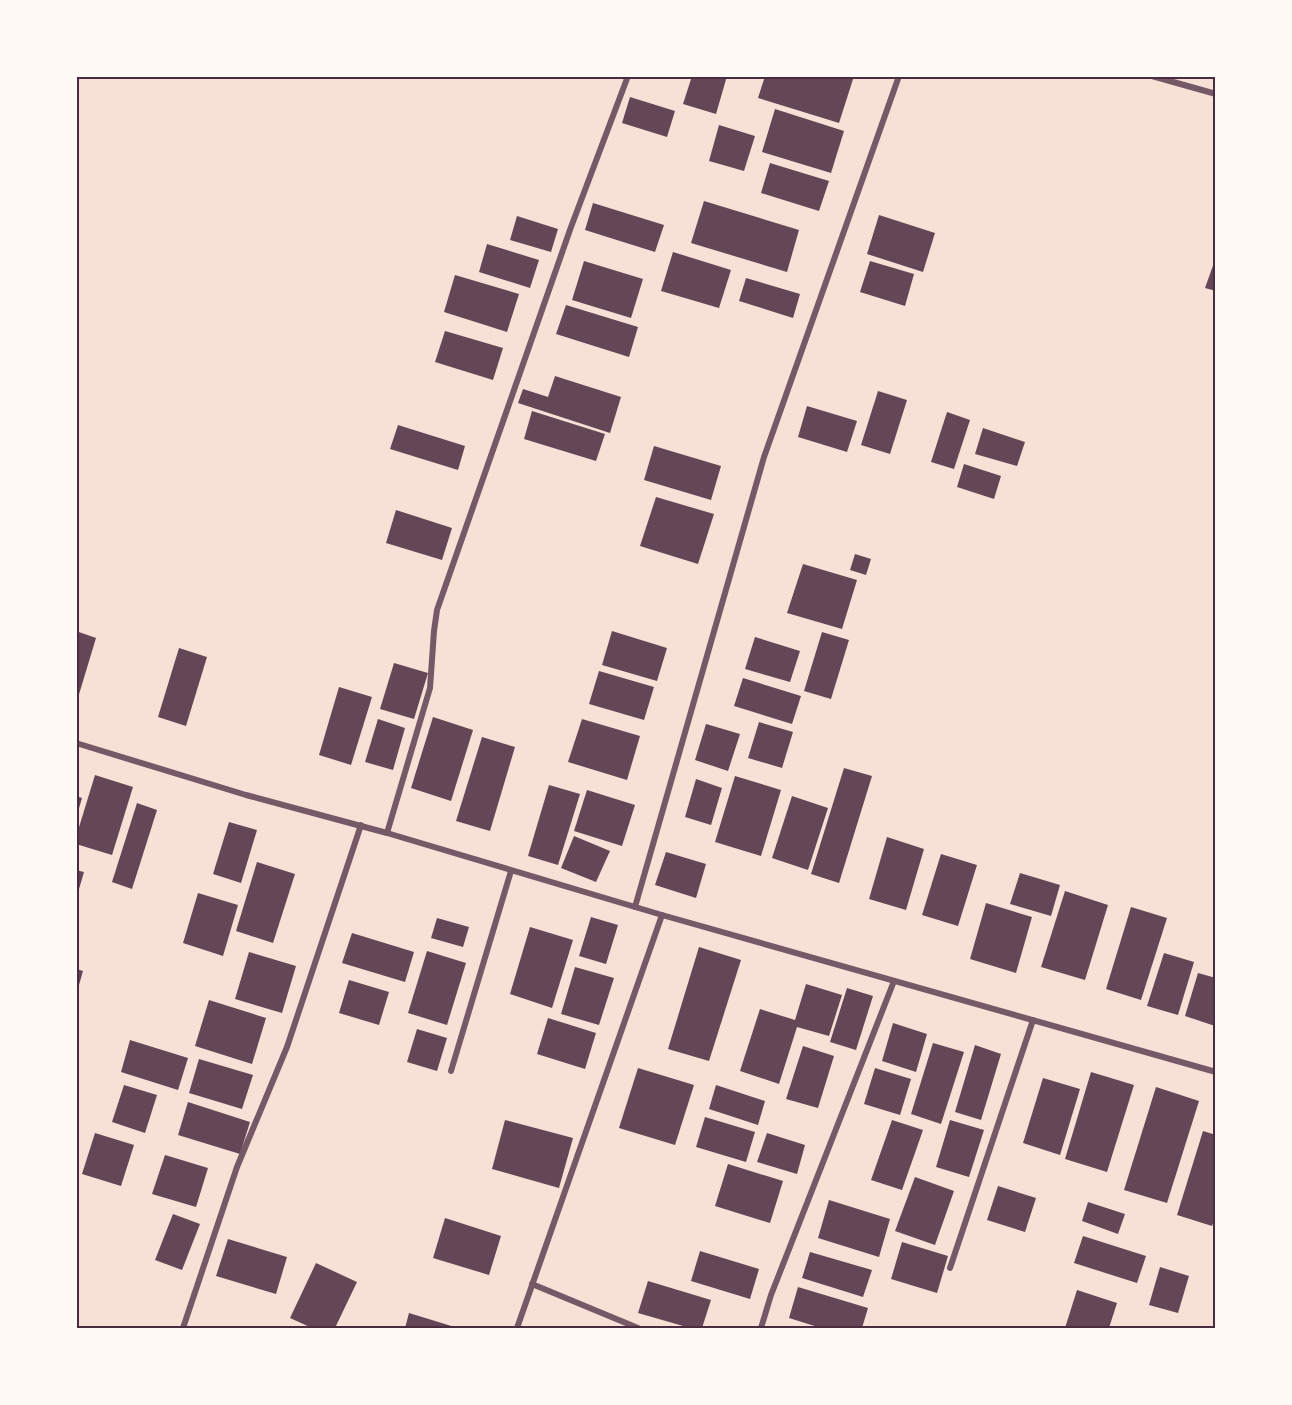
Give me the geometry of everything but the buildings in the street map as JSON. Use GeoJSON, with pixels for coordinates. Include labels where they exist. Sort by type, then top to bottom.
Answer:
{"type":"FeatureCollection","features":[{"type":"Feature","properties":{"kind":"street"},"geometry":{"type":"LineString","coordinates":[[387,833],[430,688],[437,610],[567,238],[628,76]]}},
{"type":"Feature","properties":{"kind":"street"},"geometry":{"type":"LineString","coordinates":[[634,907],[764,457],[899,76]]}},
{"type":"Feature","properties":{"kind":"street"},"geometry":{"type":"LineString","coordinates":[[1152,76],[1215,94]]}},
{"type":"Feature","properties":{"kind":"street"},"geometry":{"type":"LineString","coordinates":[[76,743],[246,795],[360,825],[634,907],[1215,1072]]}},
{"type":"Feature","properties":{"kind":"street"},"geometry":{"type":"LineString","coordinates":[[183,1329],[237,1167],[288,1047],[360,825]]}},
{"type":"Feature","properties":{"kind":"street"},"geometry":{"type":"LineString","coordinates":[[451,1071],[511,871]]}},
{"type":"Feature","properties":{"kind":"street"},"geometry":{"type":"LineString","coordinates":[[517,1329],[662,915]]}},
{"type":"Feature","properties":{"kind":"street"},"geometry":{"type":"LineString","coordinates":[[761,1329],[771,1295],[894,981]]}},
{"type":"Feature","properties":{"kind":"street"},"geometry":{"type":"LineString","coordinates":[[950,1268],[1033,1020]]}},
{"type":"Feature","properties":{"kind":"street"},"geometry":{"type":"LineString","coordinates":[[532,1284],[638,1329]]}}]}
